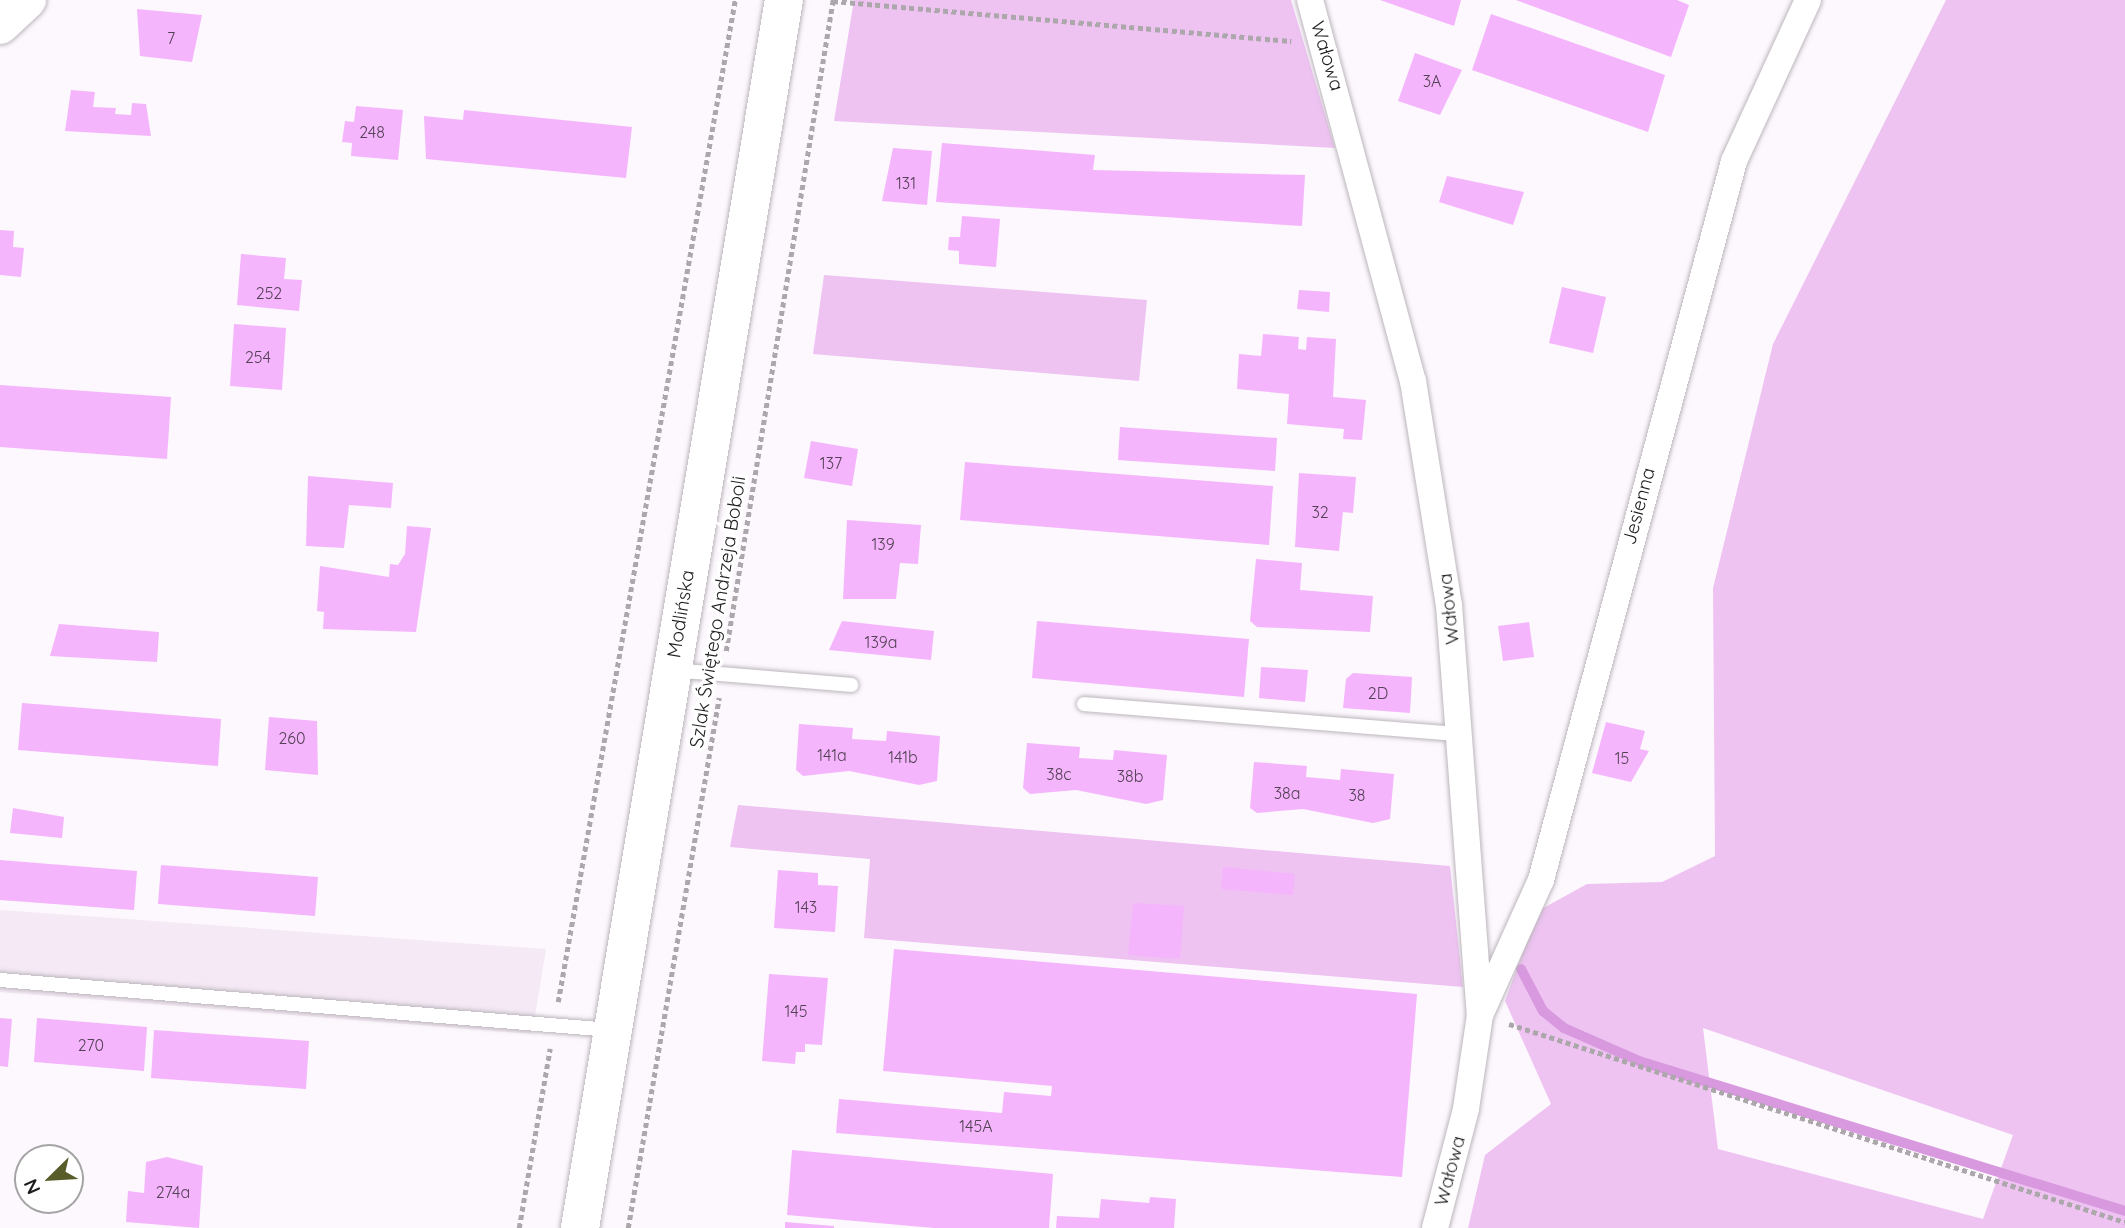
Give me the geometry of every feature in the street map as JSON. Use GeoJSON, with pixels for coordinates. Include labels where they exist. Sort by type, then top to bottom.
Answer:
{"type":"FeatureCollection","features":[{"type":"Feature","properties":{"kind":"main road"},"geometry":{"type":"LineString","coordinates":[[0,25],[27,0]]}},
{"type":"Feature","properties":{"kind":"main road","name":"Modlińska"},"geometry":{"type":"LineString","coordinates":[[580,1228],[784,0]]}},
{"type":"Feature","properties":{"kind":"street","name":"Wałowa"},"geometry":{"type":"LineString","coordinates":[[1310,0],[1413,381],[1449,605],[1480,1015],[1466,1109],[1436,1228]]}},
{"type":"Feature","properties":{"kind":"street","name":"Jesienna"},"geometry":{"type":"LineString","coordinates":[[1480,1015],[1541,880],[1734,161],[1808,0]]}},
{"type":"Feature","properties":{"kind":"lane"},"geometry":{"type":"LineString","coordinates":[[671,670],[851,685]]}},
{"type":"Feature","properties":{"kind":"lane"},"geometry":{"type":"LineString","coordinates":[[1084,704],[1459,734]]}},
{"type":"Feature","properties":{"kind":"lane"},"geometry":{"type":"LineString","coordinates":[[0,980],[612,1031]]}},
{"type":"Feature","properties":{"kind":"path"},"geometry":{"type":"LineString","coordinates":[[519,1228],[735,0]]}},
{"type":"Feature","properties":{"kind":"path"},"geometry":{"type":"LineString","coordinates":[[833,1],[1324,44]]}},
{"type":"Feature","properties":{"kind":"path","name":"Szlak Świętego Andrzeja Boboli"},"geometry":{"type":"LineString","coordinates":[[628,1228],[723,674],[833,1]]}},
{"type":"Feature","properties":{"kind":"path"},"geometry":{"type":"LineString","coordinates":[[1480,1015],[2125,1222]]}},
{"type":"Feature","properties":{"kind":"shaded area"},"geometry":{"type":"Polygon","coordinates":[[[854,0],[1291,0],[1335,148],[834,121],[854,0]]]}},
{"type":"Feature","properties":{"kind":"shaded area"},"geometry":{"type":"Polygon","coordinates":[[[1946,0],[2125,0],[2125,1228],[1468,1228],[1485,1155],[1551,1104],[1505,1001],[1538,911],[1587,884],[1662,882],[1715,856],[1713,588],[1773,344],[1946,0]],[[1703,1028],[1718,1149],[1983,1219],[2013,1135],[1703,1028]]]}},
{"type":"Feature","properties":{"kind":"shaded area"},"geometry":{"type":"Polygon","coordinates":[[[824,275],[1147,300],[1139,381],[813,354],[824,275]]]}},
{"type":"Feature","properties":{"kind":"shaded area"},"geometry":{"type":"Polygon","coordinates":[[[738,805],[1450,866],[1463,987],[864,938],[870,859],[730,847],[738,805]]]}},
{"type":"Feature","properties":{"kind":"shaded area"},"geometry":{"type":"Polygon","coordinates":[[[0,910],[546,949],[532,1034],[0,992],[0,910]]]}},
{"type":"Feature","properties":{"kind":"building"},"geometry":{"type":"Polygon","coordinates":[[[1380,0],[1461,0],[1454,26],[1380,0]]]}},
{"type":"Feature","properties":{"kind":"building"},"geometry":{"type":"Polygon","coordinates":[[[1516,0],[1677,0],[1689,5],[1671,57],[1516,0]]]}},
{"type":"Feature","properties":{"kind":"building"},"geometry":{"type":"Polygon","coordinates":[[[137,9],[202,15],[192,62],[140,56],[137,9]]]}},
{"type":"Feature","properties":{"kind":"building"},"geometry":{"type":"Polygon","coordinates":[[[1491,14],[1665,75],[1648,132],[1472,70],[1491,14]]]}},
{"type":"Feature","properties":{"kind":"building"},"geometry":{"type":"Polygon","coordinates":[[[1415,53],[1462,70],[1440,115],[1398,101],[1415,53]]]}},
{"type":"Feature","properties":{"kind":"building"},"geometry":{"type":"Polygon","coordinates":[[[71,90],[95,92],[93,107],[116,108],[115,114],[131,115],[132,103],[146,104],[151,136],[65,131],[71,90]]]}},
{"type":"Feature","properties":{"kind":"building"},"geometry":{"type":"Polygon","coordinates":[[[356,106],[403,110],[398,160],[351,156],[352,143],[342,142],[345,121],[354,122],[356,106]]]}},
{"type":"Feature","properties":{"kind":"building"},"geometry":{"type":"Polygon","coordinates":[[[464,110],[632,127],[626,178],[426,159],[424,116],[463,120],[464,110]]]}},
{"type":"Feature","properties":{"kind":"building"},"geometry":{"type":"Polygon","coordinates":[[[942,143],[1095,155],[1093,170],[1305,175],[1302,226],[936,202],[942,143]]]}},
{"type":"Feature","properties":{"kind":"building"},"geometry":{"type":"Polygon","coordinates":[[[893,148],[932,151],[927,205],[882,201],[893,148]]]}},
{"type":"Feature","properties":{"kind":"building"},"geometry":{"type":"Polygon","coordinates":[[[1447,176],[1524,192],[1513,225],[1439,202],[1447,176]]]}},
{"type":"Feature","properties":{"kind":"building"},"geometry":{"type":"Polygon","coordinates":[[[962,216],[1000,219],[996,267],[959,264],[959,251],[948,250],[949,237],[960,237],[962,216]]]}},
{"type":"Feature","properties":{"kind":"building"},"geometry":{"type":"Polygon","coordinates":[[[0,230],[14,231],[13,247],[24,248],[21,277],[0,275],[0,230]]]}},
{"type":"Feature","properties":{"kind":"building"},"geometry":{"type":"Polygon","coordinates":[[[241,254],[286,258],[284,279],[302,280],[299,311],[237,305],[241,254]]]}},
{"type":"Feature","properties":{"kind":"building"},"geometry":{"type":"Polygon","coordinates":[[[1562,287],[1606,297],[1593,353],[1549,343],[1562,287]]]}},
{"type":"Feature","properties":{"kind":"building"},"geometry":{"type":"Polygon","coordinates":[[[1299,290],[1330,292],[1329,312],[1297,309],[1299,290]]]}},
{"type":"Feature","properties":{"kind":"building"},"geometry":{"type":"Polygon","coordinates":[[[234,324],[286,328],[282,390],[230,386],[234,324]]]}},
{"type":"Feature","properties":{"kind":"building"},"geometry":{"type":"Polygon","coordinates":[[[1263,334],[1299,337],[1298,349],[1306,350],[1307,337],[1336,339],[1333,397],[1366,400],[1362,440],[1343,439],[1344,429],[1287,424],[1289,394],[1237,389],[1239,354],[1261,356],[1263,334]]]}},
{"type":"Feature","properties":{"kind":"building"},"geometry":{"type":"Polygon","coordinates":[[[0,385],[171,397],[167,459],[0,447],[0,385]]]}},
{"type":"Feature","properties":{"kind":"building"},"geometry":{"type":"Polygon","coordinates":[[[1120,427],[1277,438],[1275,471],[1118,460],[1120,427]]]}},
{"type":"Feature","properties":{"kind":"building"},"geometry":{"type":"Polygon","coordinates":[[[811,441],[858,449],[852,486],[804,478],[811,441]]]}},
{"type":"Feature","properties":{"kind":"building"},"geometry":{"type":"Polygon","coordinates":[[[965,462],[1273,486],[1269,545],[960,520],[965,462]]]}},
{"type":"Feature","properties":{"kind":"building"},"geometry":{"type":"Polygon","coordinates":[[[1299,473],[1356,477],[1353,513],[1343,512],[1339,551],[1295,547],[1299,473]]]}},
{"type":"Feature","properties":{"kind":"building"},"geometry":{"type":"Polygon","coordinates":[[[308,476],[393,483],[391,508],[349,505],[344,548],[306,546],[308,476]]]}},
{"type":"Feature","properties":{"kind":"building"},"geometry":{"type":"Polygon","coordinates":[[[847,520],[921,525],[918,564],[900,563],[896,599],[843,599],[847,520]]]}},
{"type":"Feature","properties":{"kind":"building"},"geometry":{"type":"Polygon","coordinates":[[[407,526],[431,528],[416,632],[323,629],[324,612],[317,611],[320,566],[389,577],[390,564],[398,565],[405,554],[407,526]]]}},
{"type":"Feature","properties":{"kind":"building"},"geometry":{"type":"Polygon","coordinates":[[[1256,559],[1302,563],[1300,590],[1373,596],[1370,632],[1257,627],[1250,621],[1256,559]]]}},
{"type":"Feature","properties":{"kind":"building"},"geometry":{"type":"Polygon","coordinates":[[[842,621],[934,631],[931,660],[829,650],[842,621]]]}},
{"type":"Feature","properties":{"kind":"building"},"geometry":{"type":"Polygon","coordinates":[[[1037,621],[1249,639],[1244,697],[1032,678],[1037,621]]]}},
{"type":"Feature","properties":{"kind":"building"},"geometry":{"type":"Polygon","coordinates":[[[1529,622],[1534,657],[1503,661],[1498,626],[1529,622]]]}},
{"type":"Feature","properties":{"kind":"building"},"geometry":{"type":"Polygon","coordinates":[[[59,624],[159,632],[157,662],[50,656],[59,624]]]}},
{"type":"Feature","properties":{"kind":"building"},"geometry":{"type":"Polygon","coordinates":[[[1261,667],[1308,670],[1305,702],[1259,698],[1261,667]]]}},
{"type":"Feature","properties":{"kind":"building"},"geometry":{"type":"Polygon","coordinates":[[[1353,673],[1412,677],[1410,713],[1343,708],[1346,679],[1353,673]]]}},
{"type":"Feature","properties":{"kind":"building"},"geometry":{"type":"Polygon","coordinates":[[[22,703],[221,719],[218,766],[18,750],[22,703]]]}},
{"type":"Feature","properties":{"kind":"building"},"geometry":{"type":"Polygon","coordinates":[[[269,717],[317,721],[318,775],[265,770],[269,717]]]}},
{"type":"Feature","properties":{"kind":"building"},"geometry":{"type":"Polygon","coordinates":[[[1606,722],[1645,731],[1640,749],[1649,751],[1631,782],[1592,773],[1606,722]]]}},
{"type":"Feature","properties":{"kind":"building"},"geometry":{"type":"Polygon","coordinates":[[[799,724],[853,728],[852,739],[886,741],[887,731],[940,736],[937,781],[919,785],[849,771],[803,776],[796,770],[799,724]]]}},
{"type":"Feature","properties":{"kind":"building"},"geometry":{"type":"Polygon","coordinates":[[[1027,743],[1080,747],[1079,758],[1113,760],[1114,750],[1167,755],[1163,800],[1146,804],[1076,790],[1030,794],[1023,788],[1027,743]]]}},
{"type":"Feature","properties":{"kind":"building"},"geometry":{"type":"Polygon","coordinates":[[[1254,762],[1307,766],[1306,777],[1340,780],[1341,769],[1394,774],[1390,819],[1373,823],[1303,809],[1257,813],[1250,808],[1254,762]]]}},
{"type":"Feature","properties":{"kind":"building"},"geometry":{"type":"Polygon","coordinates":[[[13,808],[64,817],[62,838],[10,833],[13,808]]]}},
{"type":"Feature","properties":{"kind":"building"},"geometry":{"type":"Polygon","coordinates":[[[0,860],[137,871],[134,910],[0,900],[0,860]]]}},
{"type":"Feature","properties":{"kind":"building"},"geometry":{"type":"Polygon","coordinates":[[[161,865],[318,877],[315,916],[158,904],[161,865]]]}},
{"type":"Feature","properties":{"kind":"building"},"geometry":{"type":"Polygon","coordinates":[[[1223,867],[1295,874],[1293,895],[1221,889],[1223,867]]]}},
{"type":"Feature","properties":{"kind":"building"},"geometry":{"type":"Polygon","coordinates":[[[778,870],[818,873],[818,885],[838,886],[835,932],[774,928],[778,870]]]}},
{"type":"Feature","properties":{"kind":"building"},"geometry":{"type":"Polygon","coordinates":[[[1133,903],[1184,906],[1180,959],[1128,955],[1133,903]]]}},
{"type":"Feature","properties":{"kind":"building"},"geometry":{"type":"Polygon","coordinates":[[[894,949],[1417,994],[1402,1177],[836,1133],[839,1099],[1002,1113],[1004,1092],[1051,1096],[1052,1086],[883,1071],[894,949]]]}},
{"type":"Feature","properties":{"kind":"building"},"geometry":{"type":"Polygon","coordinates":[[[769,974],[828,978],[822,1045],[805,1044],[805,1052],[796,1052],[795,1064],[762,1061],[769,974]]]}},
{"type":"Feature","properties":{"kind":"building"},"geometry":{"type":"Polygon","coordinates":[[[0,1018],[12,1019],[8,1067],[0,1066],[0,1018]]]}},
{"type":"Feature","properties":{"kind":"building"},"geometry":{"type":"Polygon","coordinates":[[[37,1018],[147,1027],[144,1071],[34,1062],[37,1018]]]}},
{"type":"Feature","properties":{"kind":"building"},"geometry":{"type":"Polygon","coordinates":[[[154,1030],[309,1041],[306,1089],[151,1078],[154,1030]]]}},
{"type":"Feature","properties":{"kind":"building"},"geometry":{"type":"Polygon","coordinates":[[[792,1150],[1053,1174],[1049,1228],[934,1228],[787,1215],[792,1150]]]}},
{"type":"Feature","properties":{"kind":"building"},"geometry":{"type":"Polygon","coordinates":[[[167,1157],[203,1166],[199,1228],[126,1222],[128,1191],[144,1193],[146,1162],[167,1157]]]}},
{"type":"Feature","properties":{"kind":"building"},"geometry":{"type":"Polygon","coordinates":[[[1150,1197],[1176,1199],[1174,1228],[1056,1228],[1057,1216],[1099,1218],[1101,1199],[1149,1203],[1150,1197]]]}},
{"type":"Feature","properties":{"kind":"building"},"geometry":{"type":"Polygon","coordinates":[[[785,1222],[834,1226],[834,1228],[785,1228],[785,1222]]]}},
{"type":"Feature","properties":{"kind":"waterway"},"geometry":{"type":"LineString","coordinates":[[1521,969],[1543,1011],[1564,1028],[1639,1061],[2125,1211]]}}]}
